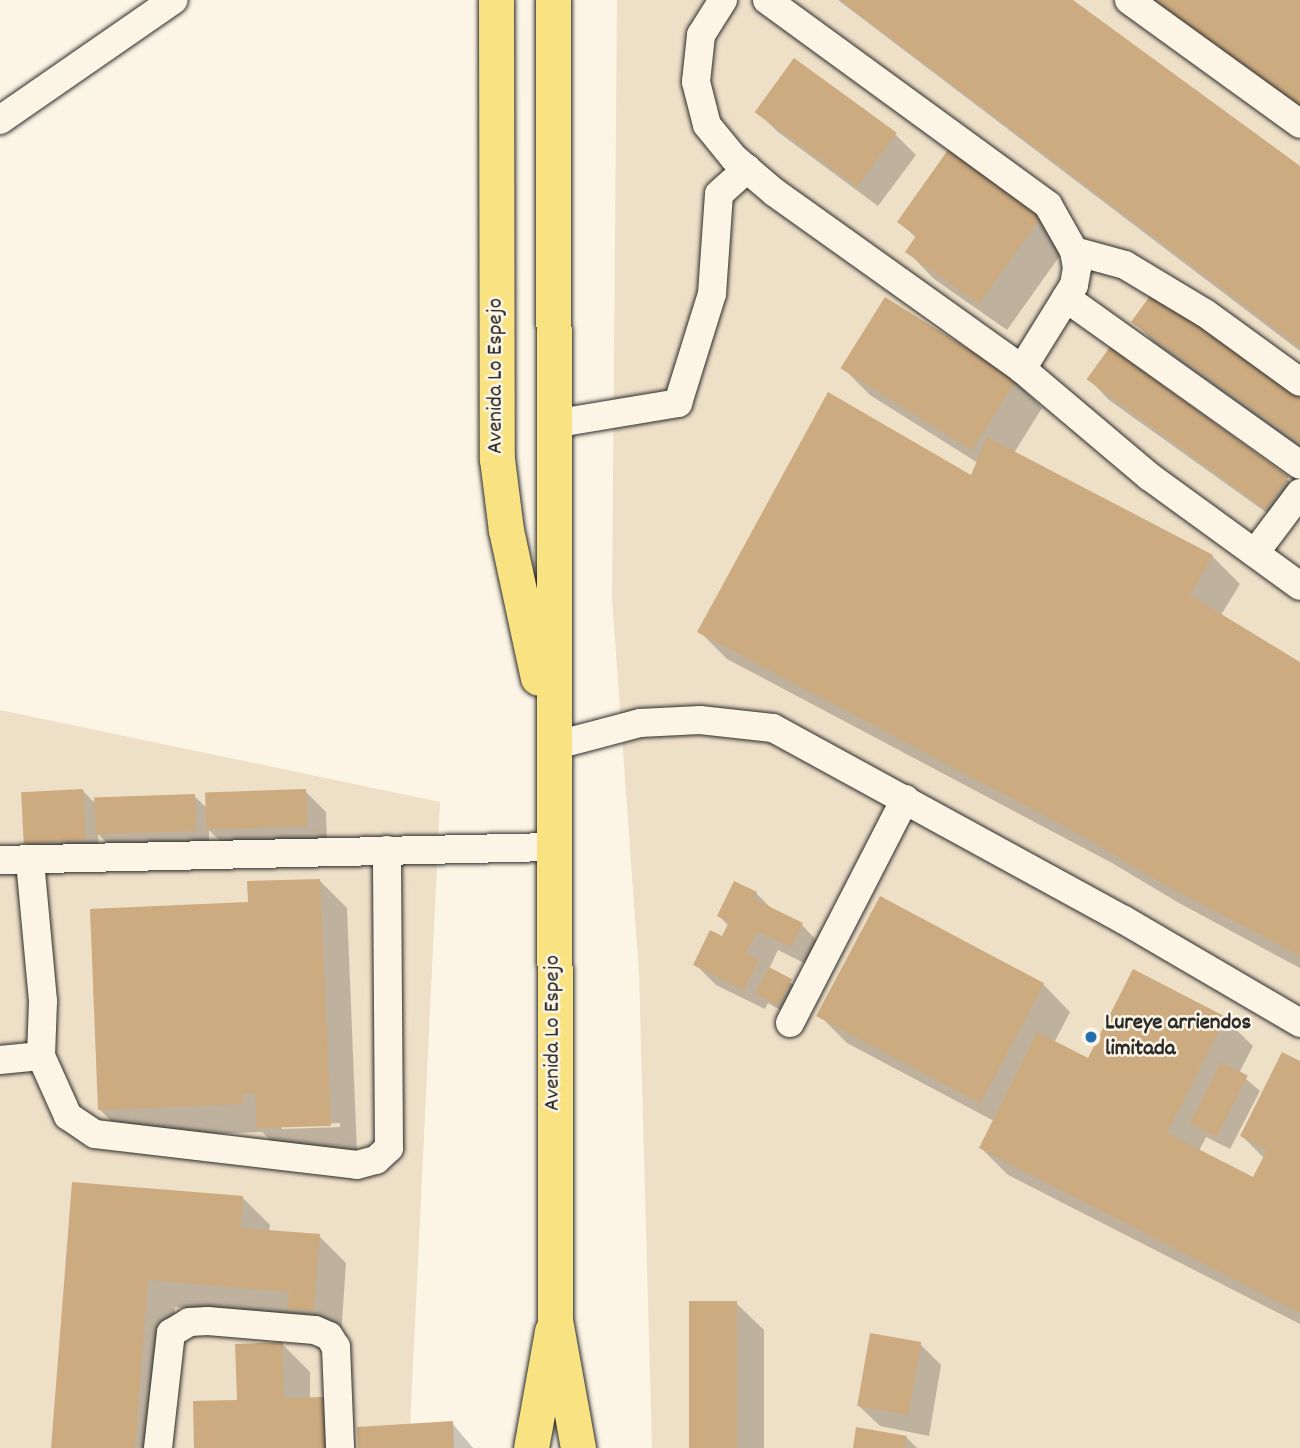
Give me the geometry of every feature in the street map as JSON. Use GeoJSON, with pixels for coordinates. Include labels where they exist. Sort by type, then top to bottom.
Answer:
{"type":"FeatureCollection","features":[{"type":"Feature","properties":{"kind":"main road","name":"Avenida Lo Espejo"},"geometry":{"type":"LineString","coordinates":[[496,0],[496,434],[501,496],[553,746]]}},
{"type":"Feature","properties":{"kind":"main road","name":"Avenida Lo Espejo"},"geometry":{"type":"LineString","coordinates":[[554,0],[555,1321],[578,1448]]}},
{"type":"Feature","properties":{"kind":"main road"},"geometry":{"type":"LineString","coordinates":[[496,230],[514,241],[525,243],[545,237],[553,230]]}},
{"type":"Feature","properties":{"kind":"main road","name":"Avenida Lo Espejo"},"geometry":{"type":"LineString","coordinates":[[531,1448],[555,1321]]}},
{"type":"Feature","properties":{"kind":"street"},"geometry":{"type":"LineString","coordinates":[[0,120],[173,0]]}},
{"type":"Feature","properties":{"kind":"street"},"geometry":{"type":"LineString","coordinates":[[723,0],[701,35],[695,82],[707,125],[747,169],[774,192],[1022,369],[1150,477],[1300,586]]}},
{"type":"Feature","properties":{"kind":"street"},"geometry":{"type":"LineString","coordinates":[[767,0],[1048,205],[1074,250],[1077,268],[1074,285],[1022,369]]}},
{"type":"Feature","properties":{"kind":"street"},"geometry":{"type":"LineString","coordinates":[[1129,0],[1300,124]]}},
{"type":"Feature","properties":{"kind":"street"},"geometry":{"type":"LineString","coordinates":[[553,424],[678,403],[712,294],[719,194],[747,169]]}},
{"type":"Feature","properties":{"kind":"street"},"geometry":{"type":"LineString","coordinates":[[1074,250],[1125,265],[1205,313],[1300,382]]}},
{"type":"Feature","properties":{"kind":"street"},"geometry":{"type":"LineString","coordinates":[[1066,298],[1300,465]]}},
{"type":"Feature","properties":{"kind":"street"},"geometry":{"type":"LineString","coordinates":[[1255,554],[1300,493]]}},
{"type":"Feature","properties":{"kind":"street"},"geometry":{"type":"LineString","coordinates":[[553,746],[640,723],[700,720],[773,727],[1124,920],[1300,1023]]}},
{"type":"Feature","properties":{"kind":"street"},"geometry":{"type":"LineString","coordinates":[[790,1023],[905,799]]}},
{"type":"Feature","properties":{"kind":"street"},"geometry":{"type":"LineString","coordinates":[[0,860],[553,847]]}},
{"type":"Feature","properties":{"kind":"street"},"geometry":{"type":"LineString","coordinates":[[30,861],[43,1001],[41,1056],[68,1116],[95,1135],[357,1165],[376,1160],[389,1148],[387,850]]}},
{"type":"Feature","properties":{"kind":"street"},"geometry":{"type":"LineString","coordinates":[[0,1060],[41,1056]]}},
{"type":"Feature","properties":{"kind":"street"},"geometry":{"type":"LineString","coordinates":[[158,1448],[171,1333],[188,1322],[208,1321],[315,1330],[328,1336],[336,1347],[340,1448]]}},
{"type":"Feature","properties":{"kind":"shaded area"},"geometry":{"type":"Polygon","coordinates":[[[617,0],[1300,0],[1300,1448],[652,1448],[639,973],[612,598],[617,0]]]}},
{"type":"Feature","properties":{"kind":"shaded area"},"geometry":{"type":"Polygon","coordinates":[[[0,710],[440,802],[409,1448],[0,1448],[0,710]]]}},
{"type":"Feature","properties":{"kind":"building"},"geometry":{"type":"Polygon","coordinates":[[[840,0],[1073,0],[1300,166],[1300,347],[840,0]]]}},
{"type":"Feature","properties":{"kind":"building"},"geometry":{"type":"Polygon","coordinates":[[[1136,0],[1300,0],[1300,120],[1136,0]]]}},
{"type":"Feature","properties":{"kind":"building"},"geometry":{"type":"Polygon","coordinates":[[[794,58],[897,133],[857,187],[755,112],[794,58]]]}},
{"type":"Feature","properties":{"kind":"building"},"geometry":{"type":"Polygon","coordinates":[[[950,147],[1043,214],[979,304],[905,252],[916,236],[897,222],[950,147]]]}},
{"type":"Feature","properties":{"kind":"building"},"geometry":{"type":"Polygon","coordinates":[[[1155,289],[1300,393],[1300,443],[1131,322],[1155,289]]]}},
{"type":"Feature","properties":{"kind":"building"},"geometry":{"type":"Polygon","coordinates":[[[885,297],[1016,379],[972,450],[840,368],[885,297]]]}},
{"type":"Feature","properties":{"kind":"building"},"geometry":{"type":"Polygon","coordinates":[[[1110,347],[1289,477],[1265,509],[1086,379],[1110,347]]]}},
{"type":"Feature","properties":{"kind":"building"},"geometry":{"type":"Polygon","coordinates":[[[828,392],[971,475],[987,437],[1213,555],[1190,595],[1300,662],[1300,956],[1149,876],[1083,836],[697,632],[828,392]]]}},
{"type":"Feature","properties":{"kind":"building"},"geometry":{"type":"Polygon","coordinates":[[[83,789],[86,840],[24,843],[21,792],[83,789]]]}},
{"type":"Feature","properties":{"kind":"building"},"geometry":{"type":"Polygon","coordinates":[[[306,789],[307,826],[206,830],[205,793],[306,789]]]}},
{"type":"Feature","properties":{"kind":"building"},"geometry":{"type":"Polygon","coordinates":[[[195,794],[196,831],[95,835],[94,798],[195,794]]]}},
{"type":"Feature","properties":{"kind":"building"},"geometry":{"type":"Polygon","coordinates":[[[320,879],[331,1126],[257,1128],[255,1093],[242,1094],[243,1104],[98,1110],[90,909],[248,902],[247,881],[320,879]]]}},
{"type":"Feature","properties":{"kind":"building"},"geometry":{"type":"Polygon","coordinates":[[[734,881],[757,892],[754,899],[803,923],[791,947],[757,931],[746,954],[759,960],[744,990],[693,965],[710,930],[722,936],[729,922],[717,916],[734,881]]]}},
{"type":"Feature","properties":{"kind":"building"},"geometry":{"type":"Polygon","coordinates":[[[880,896],[1044,983],[980,1103],[816,1016],[880,896]]]}},
{"type":"Feature","properties":{"kind":"building"},"geometry":{"type":"Polygon","coordinates":[[[769,967],[792,979],[778,1006],[755,993],[769,967]]]}},
{"type":"Feature","properties":{"kind":"building"},"geometry":{"type":"Polygon","coordinates":[[[1133,969],[1226,1017],[1167,1133],[1253,1177],[1267,1150],[1240,1136],[1282,1052],[1300,1061],[1300,1313],[979,1148],[1037,1032],[1088,1058],[1133,969]]]}},
{"type":"Feature","properties":{"kind":"building"},"geometry":{"type":"Polygon","coordinates":[[[1221,1062],[1248,1076],[1216,1137],[1190,1123],[1221,1062]]]}},
{"type":"Feature","properties":{"kind":"building"},"geometry":{"type":"Polygon","coordinates":[[[72,1182],[243,1196],[241,1228],[320,1234],[314,1311],[287,1309],[289,1292],[148,1280],[135,1448],[51,1448],[72,1182]]]}},
{"type":"Feature","properties":{"kind":"building"},"geometry":{"type":"Polygon","coordinates":[[[689,1301],[737,1301],[737,1448],[689,1448],[689,1301]]]}},
{"type":"Feature","properties":{"kind":"building"},"geometry":{"type":"Polygon","coordinates":[[[870,1333],[921,1342],[908,1415],[857,1406],[870,1333]]]}},
{"type":"Feature","properties":{"kind":"building"},"geometry":{"type":"Polygon","coordinates":[[[283,1342],[284,1398],[324,1397],[325,1448],[194,1448],[193,1401],[237,1400],[235,1344],[283,1342]]]}},
{"type":"Feature","properties":{"kind":"building"},"geometry":{"type":"Polygon","coordinates":[[[453,1421],[454,1448],[358,1448],[357,1427],[453,1421]]]}},
{"type":"Feature","properties":{"kind":"building"},"geometry":{"type":"Polygon","coordinates":[[[856,1427],[907,1436],[905,1448],[853,1448],[856,1427]]]}},
{"type":"Feature","properties":{"kind":"place","name":"Lureye arriendos limitada"},"geometry":{"type":"Point","coordinates":[1091,1037]}}]}
